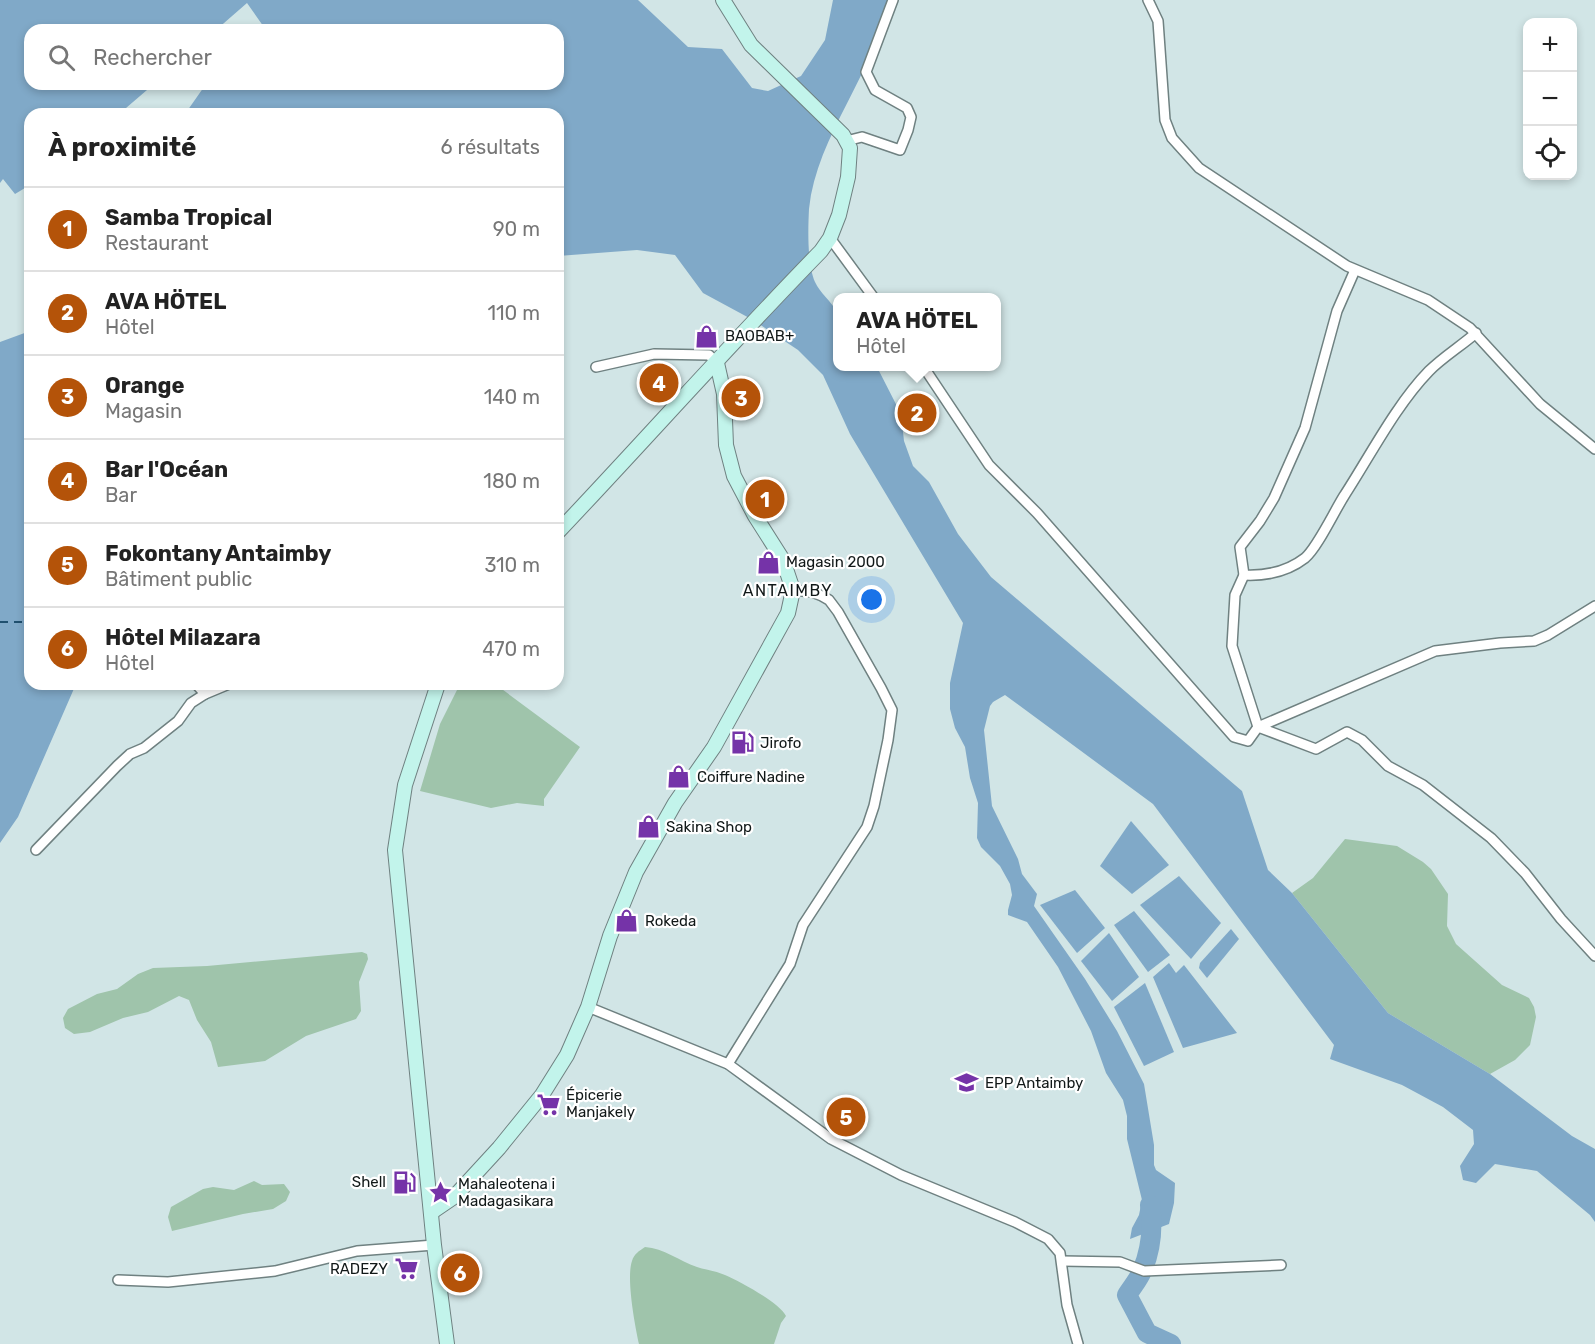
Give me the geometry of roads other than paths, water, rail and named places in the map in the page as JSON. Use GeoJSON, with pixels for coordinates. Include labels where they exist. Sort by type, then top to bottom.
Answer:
{"type":"FeatureCollection","features":[{"type":"Feature","properties":{"kind":"main road"},"geometry":{"type":"LineString","coordinates":[[564,526],[717,363],[752,322],[821,251],[830,238],[839,215],[848,177],[850,148],[845,138],[751,45],[723,0]]}},
{"type":"Feature","properties":{"kind":"main road"},"geometry":{"type":"LineString","coordinates":[[432,1212],[454,1197],[499,1148],[542,1095],[567,1055],[588,1007],[610,936],[636,872],[675,802],[714,747],[788,613],[793,590],[783,560],[755,516],[734,476],[726,445],[724,394],[717,363]]}},
{"type":"Feature","properties":{"kind":"main road"},"geometry":{"type":"LineString","coordinates":[[436,690],[405,785],[395,850],[434,1245],[447,1344]]}},
{"type":"Feature","properties":{"kind":"street"},"geometry":{"type":"LineString","coordinates":[[845,138],[862,137],[900,150],[908,130],[911,117],[907,108],[875,90],[866,72],[892,0]]}},
{"type":"Feature","properties":{"kind":"street"},"geometry":{"type":"LineString","coordinates":[[1148,0],[1158,21],[1165,120],[1172,138],[1199,168],[1354,270],[1440,307],[1476,333],[1540,404],[1595,449]]}},
{"type":"Feature","properties":{"kind":"street"},"geometry":{"type":"LineString","coordinates":[[830,238],[870,293]]}},
{"type":"Feature","properties":{"kind":"street"},"geometry":{"type":"LineString","coordinates":[[1258,727],[1232,646],[1235,595],[1244,575],[1240,547],[1274,498],[1305,428],[1338,311],[1354,270]]}},
{"type":"Feature","properties":{"kind":"street"},"geometry":{"type":"LineString","coordinates":[[1244,575],[1260,576],[1276,573],[1304,558],[1314,548],[1328,521],[1410,392],[1431,369],[1476,333]]}},
{"type":"Feature","properties":{"kind":"street"},"geometry":{"type":"LineString","coordinates":[[596,367],[654,354],[709,355],[717,363]]}},
{"type":"Feature","properties":{"kind":"street"},"geometry":{"type":"LineString","coordinates":[[926,371],[989,465],[1037,513],[1234,737],[1248,741],[1258,727],[1435,651],[1534,641],[1595,606]]}},
{"type":"Feature","properties":{"kind":"street"},"geometry":{"type":"LineString","coordinates":[[728,1065],[790,964],[803,925],[867,827],[874,806],[888,740],[892,710],[838,612],[829,600],[822,596],[812,592],[793,590]]}},
{"type":"Feature","properties":{"kind":"street"},"geometry":{"type":"LineString","coordinates":[[201,690],[205,694]]}},
{"type":"Feature","properties":{"kind":"street"},"geometry":{"type":"LineString","coordinates":[[36,850],[130,754],[144,748],[178,721],[191,703],[215,690]]}},
{"type":"Feature","properties":{"kind":"street"},"geometry":{"type":"LineString","coordinates":[[1258,727],[1316,749],[1347,732],[1362,740],[1388,766],[1423,785],[1491,838],[1526,873],[1561,919],[1595,956]]}},
{"type":"Feature","properties":{"kind":"street"},"geometry":{"type":"LineString","coordinates":[[588,1007],[728,1065],[831,1139],[901,1175],[1015,1222],[1048,1239],[1060,1252],[1067,1305],[1078,1344]]}},
{"type":"Feature","properties":{"kind":"street"},"geometry":{"type":"LineString","coordinates":[[118,1280],[168,1282],[275,1271],[357,1251],[434,1245]]}},
{"type":"Feature","properties":{"kind":"street"},"geometry":{"type":"LineString","coordinates":[[1062,1261],[1120,1262],[1142,1271],[1281,1265]]}},
{"type":"Feature","properties":{"kind":"water"},"geometry":{"type":"Polygon","coordinates":[[[0,0],[638,0],[688,47],[722,49],[752,88],[768,91],[801,76],[825,40],[833,0],[888,0],[871,53],[823,155],[814,182],[809,209],[812,275],[817,286],[833,306],[833,371],[879,371],[901,414],[904,441],[913,466],[929,482],[958,534],[991,577],[1242,791],[1268,870],[1292,893],[1388,1013],[1490,1074],[1572,1136],[1595,1149],[1595,1222],[1590,1215],[1537,1171],[1495,1164],[1476,1183],[1463,1180],[1460,1166],[1474,1144],[1473,1130],[1443,1107],[1402,1085],[1330,1059],[1334,1045],[1153,804],[1005,695],[990,706],[984,730],[992,806],[1018,859],[1022,874],[1037,894],[1034,906],[1085,979],[1117,1031],[1144,1084],[1154,1145],[1154,1165],[1156,1170],[1175,1183],[1174,1203],[1169,1224],[1130,1239],[1142,1200],[1127,1139],[1127,1116],[1123,1100],[1106,1073],[1091,1031],[1058,967],[1027,922],[1008,915],[1012,895],[1010,884],[1000,866],[981,847],[977,838],[978,803],[970,778],[965,747],[955,728],[950,709],[950,683],[963,623],[850,434],[823,375],[798,350],[753,320],[703,293],[675,255],[637,250],[564,256],[564,108],[189,108],[202,90],[564,90],[564,24],[262,24],[247,3],[223,24],[24,24],[24,90],[147,90],[126,108],[24,108],[24,189],[15,194],[3,179],[0,183],[0,0]]]}},
{"type":"Feature","properties":{"kind":"water"},"geometry":{"type":"Polygon","coordinates":[[[24,333],[24,690],[73,690],[18,817],[0,843],[0,342],[24,333]]]}},
{"type":"Feature","properties":{"kind":"water"},"geometry":{"type":"Polygon","coordinates":[[[1131,821],[1169,865],[1132,894],[1100,866],[1131,821]]]}},
{"type":"Feature","properties":{"kind":"water"},"geometry":{"type":"Polygon","coordinates":[[[1179,876],[1221,923],[1191,959],[1140,905],[1179,876]]]}},
{"type":"Feature","properties":{"kind":"water"},"geometry":{"type":"Polygon","coordinates":[[[1075,890],[1105,928],[1077,953],[1040,905],[1075,890]]]}},
{"type":"Feature","properties":{"kind":"water"},"geometry":{"type":"Polygon","coordinates":[[[1134,911],[1170,955],[1148,972],[1114,925],[1134,911]]]}},
{"type":"Feature","properties":{"kind":"water"},"geometry":{"type":"Polygon","coordinates":[[[1231,929],[1239,939],[1207,978],[1199,968],[1200,963],[1231,929]]]}},
{"type":"Feature","properties":{"kind":"water"},"geometry":{"type":"Polygon","coordinates":[[[1109,933],[1139,977],[1112,1001],[1081,961],[1109,933]]]}},
{"type":"Feature","properties":{"kind":"water"},"geometry":{"type":"Polygon","coordinates":[[[1169,963],[1176,973],[1184,965],[1237,1033],[1183,1048],[1153,977],[1169,963]]]}},
{"type":"Feature","properties":{"kind":"water"},"geometry":{"type":"Polygon","coordinates":[[[1145,983],[1174,1052],[1144,1066],[1114,1007],[1145,983]]]}},
{"type":"Feature","properties":{"kind":"waterway"},"geometry":{"type":"LineString","coordinates":[[1150,1205],[1151,1230],[1147,1255],[1141,1274],[1127,1295],[1147,1333],[1171,1344]]}},
{"type":"Feature","properties":{"kind":"place","name":"BAOBAB+"},"geometry":{"type":"Point","coordinates":[707,336]}},
{"type":"Feature","properties":{"kind":"place","name":"Bar l'Océan"},"geometry":{"type":"Point","coordinates":[659,383]}},
{"type":"Feature","properties":{"kind":"place","name":"Orange"},"geometry":{"type":"Point","coordinates":[741,398]}},
{"type":"Feature","properties":{"kind":"place","name":"AVA HÖTEL"},"geometry":{"type":"Point","coordinates":[917,413]}},
{"type":"Feature","properties":{"kind":"place","name":"Samba Tropical"},"geometry":{"type":"Point","coordinates":[765,499]}},
{"type":"Feature","properties":{"kind":"place","name":"Magasin 2000"},"geometry":{"type":"Point","coordinates":[768,562]}},
{"type":"Feature","properties":{"kind":"place","name":"Jirofo"},"geometry":{"type":"Point","coordinates":[742,743]}},
{"type":"Feature","properties":{"kind":"place","name":"Coiffure Nadine"},"geometry":{"type":"Point","coordinates":[679,777]}},
{"type":"Feature","properties":{"kind":"place","name":"Sakina Shop"},"geometry":{"type":"Point","coordinates":[648,827]}},
{"type":"Feature","properties":{"kind":"place","name":"Rokeda"},"geometry":{"type":"Point","coordinates":[627,921]}},
{"type":"Feature","properties":{"kind":"place","name":"EPP Antaimby"},"geometry":{"type":"Point","coordinates":[967,1083]}},
{"type":"Feature","properties":{"kind":"place","name":"Épicerie Manjakely"},"geometry":{"type":"Point","coordinates":[548,1104]}},
{"type":"Feature","properties":{"kind":"place","name":"Fokontany Antaimby"},"geometry":{"type":"Point","coordinates":[846,1117]}},
{"type":"Feature","properties":{"kind":"place","name":"Shell"},"geometry":{"type":"Point","coordinates":[404,1182]}},
{"type":"Feature","properties":{"kind":"place","name":"Mahaleotena i Madagasikara"},"geometry":{"type":"Point","coordinates":[440,1193]}},
{"type":"Feature","properties":{"kind":"place","name":"RADEZY"},"geometry":{"type":"Point","coordinates":[406,1269]}},
{"type":"Feature","properties":{"kind":"place","name":"Hôtel Milazara"},"geometry":{"type":"Point","coordinates":[460,1273]}},
{"type":"Feature","properties":{"kind":"district","name":"ANTAIMBY"},"geometry":{"type":"Point","coordinates":[788,590]}}]}
